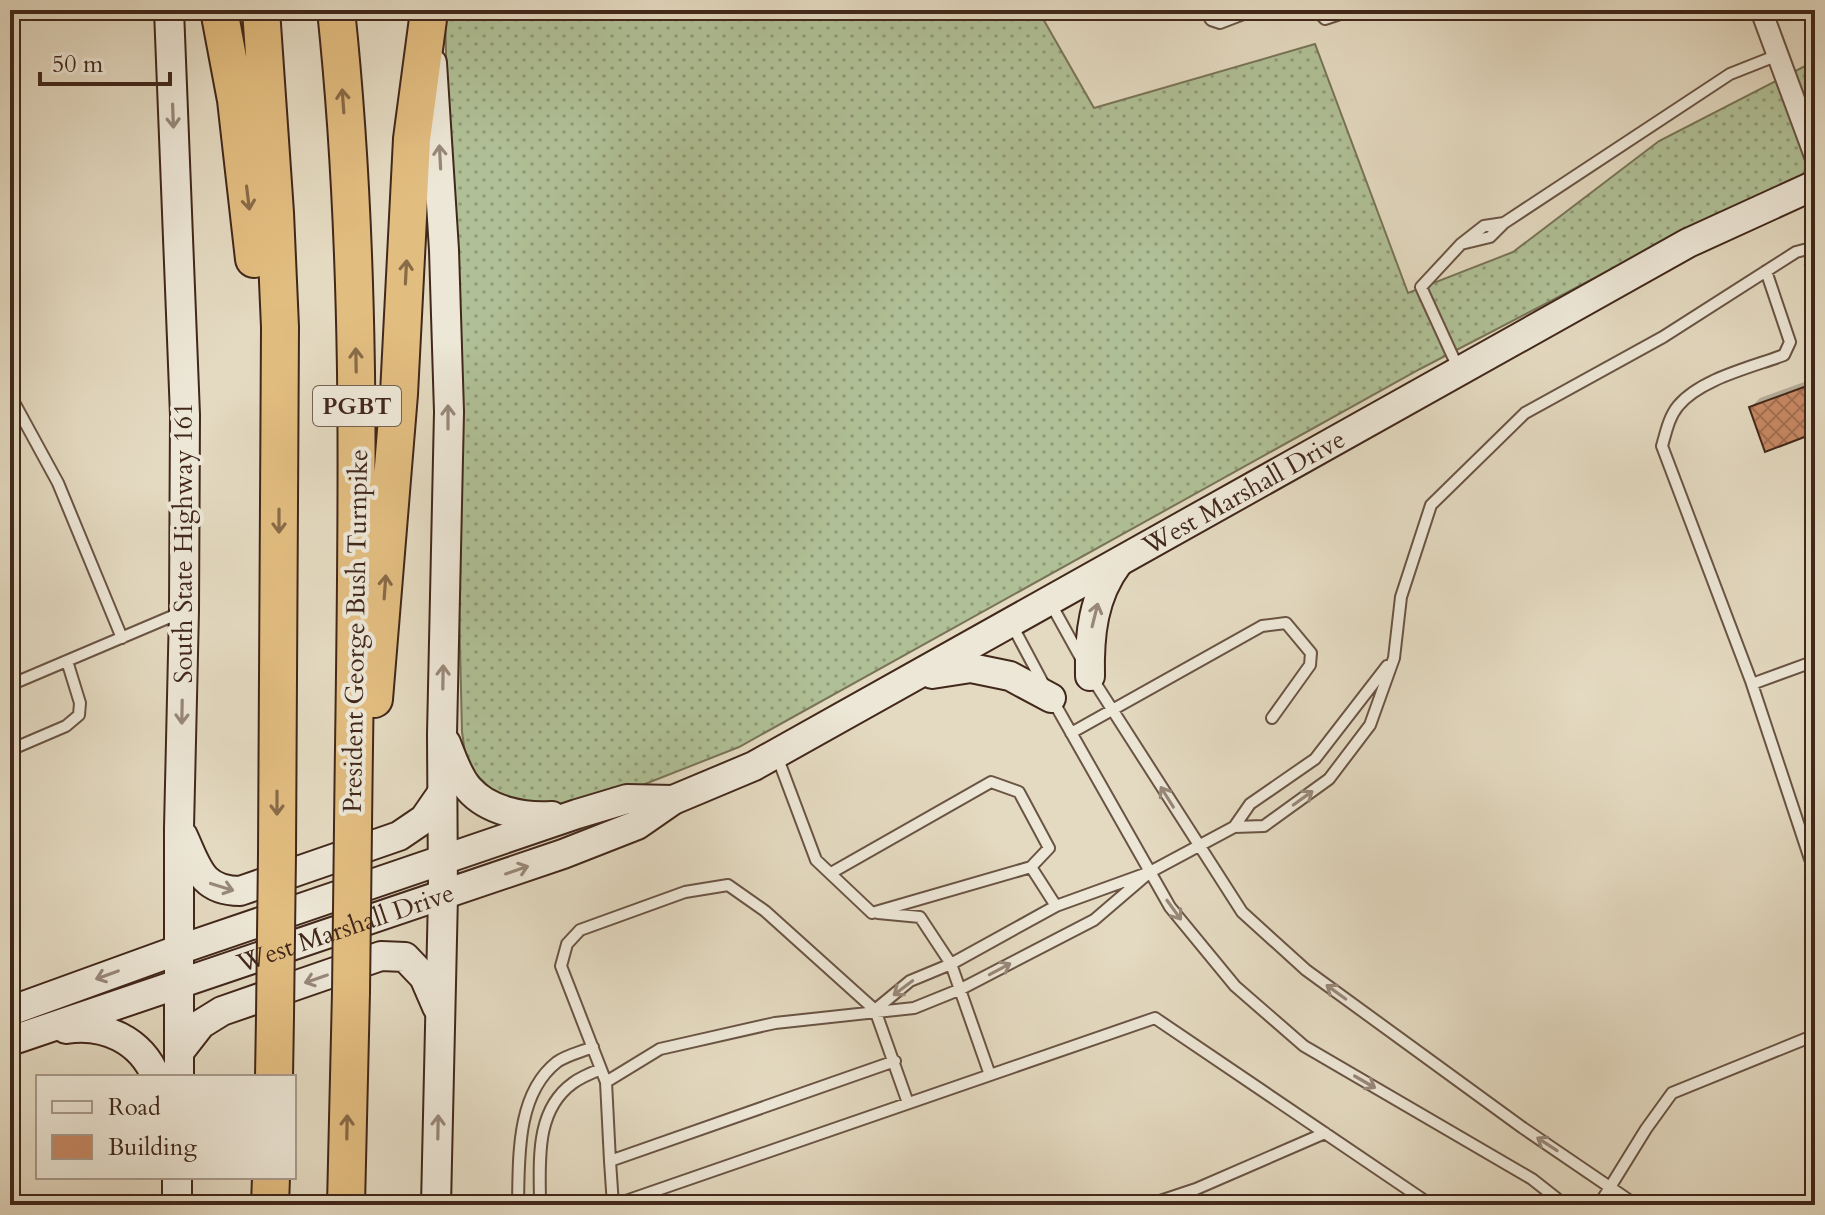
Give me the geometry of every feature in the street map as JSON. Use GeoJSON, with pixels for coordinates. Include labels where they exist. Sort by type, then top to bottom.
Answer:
{"type":"FeatureCollection","features":[{"type":"Feature","properties":{"kind":"highway"},"geometry":{"type":"LineString","coordinates":[[219,10],[236,100],[260,328],[280,443]]}},
{"type":"Feature","properties":{"kind":"highway","name":"PGBT"},"geometry":{"type":"LineString","coordinates":[[261,10],[280,327],[274,1075]]}},
{"type":"Feature","properties":{"kind":"highway","name":"President George Bush Turnpike"},"geometry":{"type":"LineString","coordinates":[[336,10],[351,237],[357,404],[346,1205]]}},
{"type":"Feature","properties":{"kind":"highway"},"geometry":{"type":"LineString","coordinates":[[353,815],[377,684],[399,394],[412,139],[428,14]]}},
{"type":"Feature","properties":{"kind":"highway"},"geometry":{"type":"LineString","coordinates":[[270,1205],[271,1179]]}},
{"type":"Feature","properties":{"kind":"main road","name":"South State Highway 161"},"geometry":{"type":"LineString","coordinates":[[169,10],[185,415],[179,828],[180,1064]]}},
{"type":"Feature","properties":{"kind":"main road"},"geometry":{"type":"LineString","coordinates":[[428,14],[439,152],[449,412],[436,1205]]}},
{"type":"Feature","properties":{"kind":"main road","name":"West Marshall Drive"},"geometry":{"type":"LineString","coordinates":[[22,1037],[563,854],[637,825],[673,800],[777,754],[1050,603],[1121,560],[1688,243],[1815,185]]}},
{"type":"Feature","properties":{"kind":"main road"},"geometry":{"type":"LineString","coordinates":[[1090,676],[1089,639],[1095,610],[1108,577],[1121,560]]}},
{"type":"Feature","properties":{"kind":"main road"},"geometry":{"type":"LineString","coordinates":[[912,678],[971,668],[1010,676],[1051,698]]}},
{"type":"Feature","properties":{"kind":"main road"},"geometry":{"type":"LineString","coordinates":[[442,734],[458,772],[469,789],[486,803],[511,813],[537,817],[577,814]]}},
{"type":"Feature","properties":{"kind":"main road"},"geometry":{"type":"LineString","coordinates":[[179,828],[203,879],[224,891],[240,891],[399,836],[424,819],[442,793]]}},
{"type":"Feature","properties":{"kind":"main road","name":"West Marshall Drive"},"geometry":{"type":"LineString","coordinates":[[10,1011],[181,949],[577,814],[627,799],[673,800]]}},
{"type":"Feature","properties":{"kind":"main road"},"geometry":{"type":"LineString","coordinates":[[180,1064],[201,1024],[222,1011],[381,956],[405,957],[424,977],[440,1015]]}},
{"type":"Feature","properties":{"kind":"main road"},"geometry":{"type":"LineString","coordinates":[[22,1037],[76,1027],[102,1029],[138,1049],[155,1075]]}},
{"type":"Feature","properties":{"kind":"main road"},"geometry":{"type":"LineString","coordinates":[[177,1179],[177,1205]]}},
{"type":"Feature","properties":{"kind":"street"},"geometry":{"type":"LineString","coordinates":[[1761,10],[1815,156]]}},
{"type":"Feature","properties":{"kind":"lane"},"geometry":{"type":"LineString","coordinates":[[1205,10],[1211,20],[1220,23],[1254,10]]}},
{"type":"Feature","properties":{"kind":"lane"},"geometry":{"type":"LineString","coordinates":[[1316,10],[1325,19],[1352,10]]}},
{"type":"Feature","properties":{"kind":"lane"},"geometry":{"type":"LineString","coordinates":[[1459,372],[1421,287],[1461,244],[1490,237],[1504,223],[1730,74],[1778,55]]}},
{"type":"Feature","properties":{"kind":"lane"},"geometry":{"type":"LineString","coordinates":[[1234,827],[1264,826],[1329,779],[1370,725],[1394,658],[1401,597],[1431,505],[1525,413],[1663,337],[1796,252],[1815,247]]}},
{"type":"Feature","properties":{"kind":"lane"},"geometry":{"type":"LineString","coordinates":[[1766,271],[1790,342],[1784,355],[1702,386],[1679,405],[1670,420],[1662,446],[1752,684],[1813,862]]}},
{"type":"Feature","properties":{"kind":"lane"},"geometry":{"type":"LineString","coordinates":[[10,395],[58,483],[122,638]]}},
{"type":"Feature","properties":{"kind":"lane"},"geometry":{"type":"LineString","coordinates":[[1050,603],[1090,676],[1242,912],[1306,970],[1523,1128],[1636,1205]]}},
{"type":"Feature","properties":{"kind":"lane"},"geometry":{"type":"LineString","coordinates":[[10,685],[184,611]]}},
{"type":"Feature","properties":{"kind":"lane"},"geometry":{"type":"LineString","coordinates":[[1011,623],[1170,907],[1235,986],[1304,1046],[1532,1179],[1565,1205]]}},
{"type":"Feature","properties":{"kind":"lane"},"geometry":{"type":"LineString","coordinates":[[1071,733],[1262,626],[1286,623],[1311,653],[1310,665],[1272,718]]}},
{"type":"Feature","properties":{"kind":"lane"},"geometry":{"type":"LineString","coordinates":[[875,1010],[910,981],[951,964],[1056,906],[1150,872],[1234,827],[1250,804],[1315,759],[1394,658]]}},
{"type":"Feature","properties":{"kind":"lane"},"geometry":{"type":"LineString","coordinates":[[10,750],[66,726],[79,715],[80,703],[67,661]]}},
{"type":"Feature","properties":{"kind":"lane"},"geometry":{"type":"LineString","coordinates":[[1752,684],[1815,661]]}},
{"type":"Feature","properties":{"kind":"lane"},"geometry":{"type":"LineString","coordinates":[[777,754],[816,860],[872,913],[920,917],[951,964],[990,1075]]}},
{"type":"Feature","properties":{"kind":"lane"},"geometry":{"type":"LineString","coordinates":[[831,873],[991,782],[1019,792],[1049,848],[1031,867],[872,913]]}},
{"type":"Feature","properties":{"kind":"lane"},"geometry":{"type":"LineString","coordinates":[[1031,867],[1056,906]]}},
{"type":"Feature","properties":{"kind":"lane"},"geometry":{"type":"LineString","coordinates":[[606,1082],[660,1049],[775,1023],[914,1008],[961,989],[1094,920],[1150,872]]}},
{"type":"Feature","properties":{"kind":"lane"},"geometry":{"type":"LineString","coordinates":[[908,1103],[875,1010],[765,911],[728,885],[685,892],[580,930],[567,944],[561,966],[606,1082],[614,1205],[1155,1018],[1431,1205]]}},
{"type":"Feature","properties":{"kind":"lane"},"geometry":{"type":"LineString","coordinates":[[1599,1205],[1672,1093],[1815,1035]]}},
{"type":"Feature","properties":{"kind":"lane"},"geometry":{"type":"LineString","coordinates":[[518,1205],[526,1110],[545,1074],[561,1060],[593,1047]]}},
{"type":"Feature","properties":{"kind":"lane"},"geometry":{"type":"LineString","coordinates":[[610,1161],[895,1061]]}},
{"type":"Feature","properties":{"kind":"lane"},"geometry":{"type":"LineString","coordinates":[[540,1205],[541,1135],[555,1099],[574,1083],[601,1069]]}},
{"type":"Feature","properties":{"kind":"lane"},"geometry":{"type":"LineString","coordinates":[[1148,1205],[1196,1189],[1325,1133]]}},
{"type":"Feature","properties":{"kind":"green space"},"geometry":{"type":"Polygon","coordinates":[[[445,10],[1038,10],[1094,108],[1315,44],[1408,293],[1513,252],[1659,141],[1815,61],[1815,171],[1633,258],[1420,369],[739,747],[640,786],[551,810],[504,801],[467,766],[462,732],[445,10]]]}},
{"type":"Feature","properties":{"kind":"building"},"geometry":{"type":"Polygon","coordinates":[[[1815,262],[1815,294],[1805,265],[1815,262]]]}},
{"type":"Feature","properties":{"kind":"building"},"geometry":{"type":"Polygon","coordinates":[[[1815,383],[1815,433],[1765,452],[1749,407],[1815,383]]]}}]}
